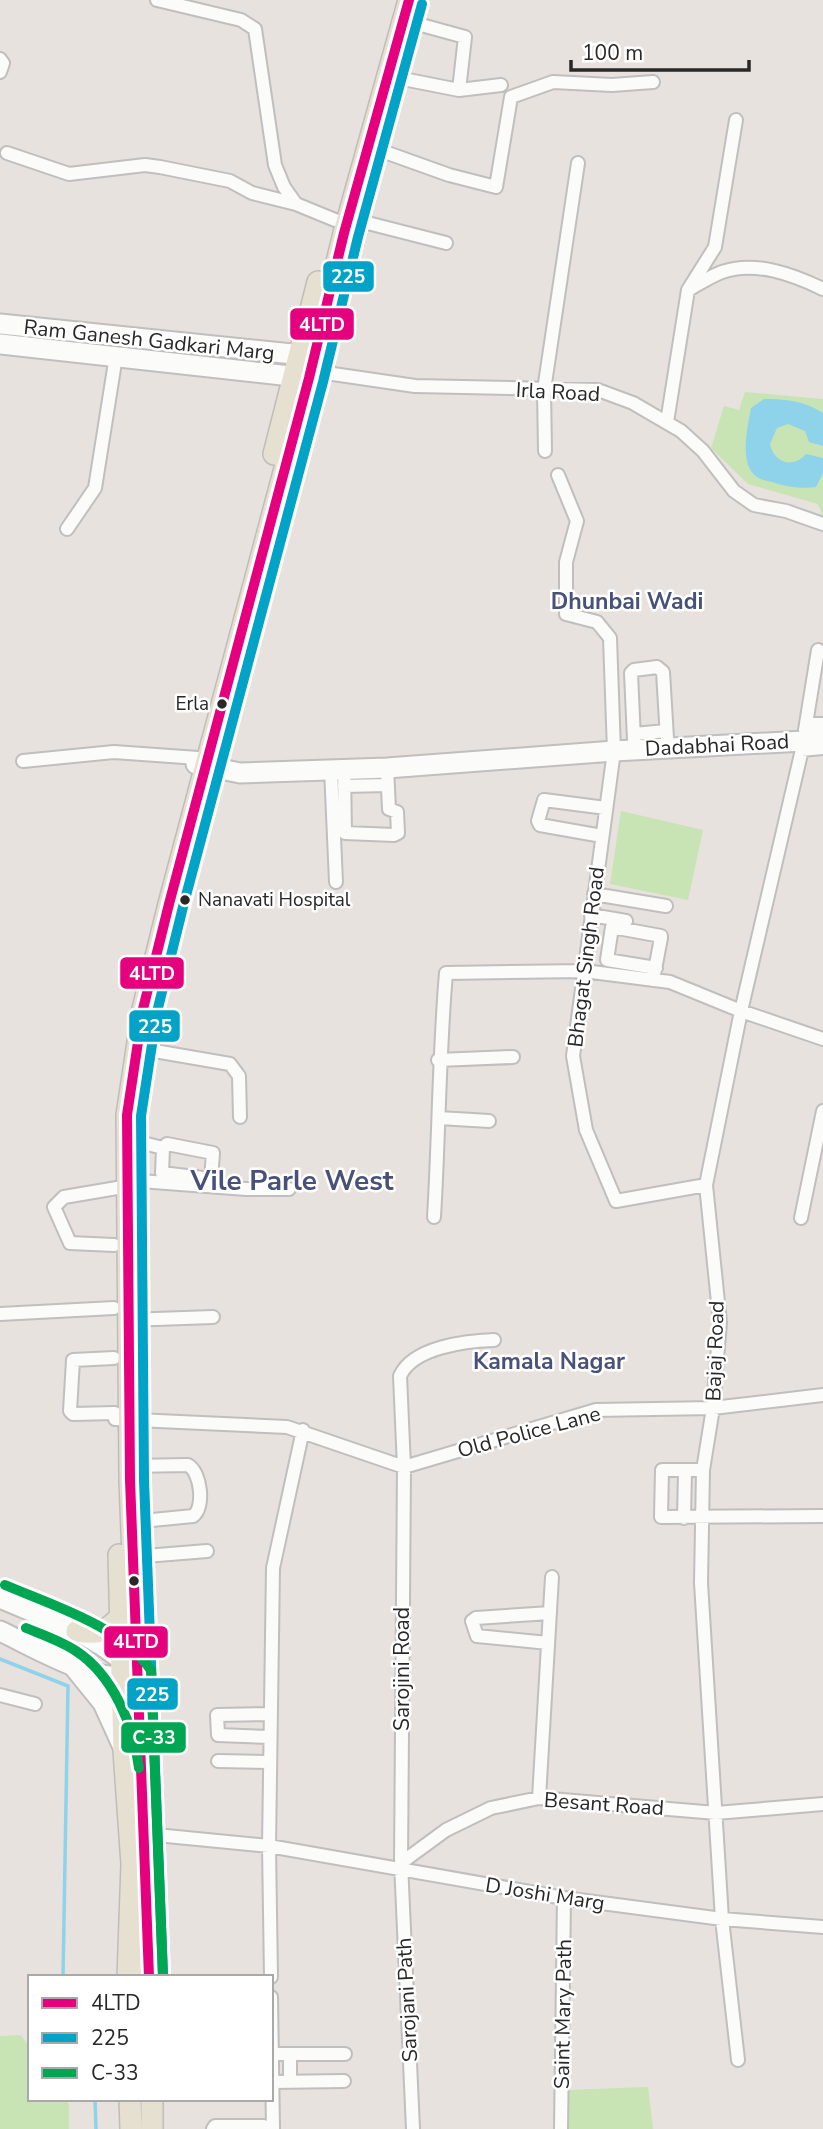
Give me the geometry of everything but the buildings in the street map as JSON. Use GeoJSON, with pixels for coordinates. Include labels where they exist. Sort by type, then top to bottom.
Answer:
{"type":"FeatureCollection","features":[{"type":"Feature","properties":{"kind":"main road"},"geometry":{"type":"LineString","coordinates":[[341,219],[368,146],[388,76],[403,7]]}},
{"type":"Feature","properties":{"kind":"main road"},"geometry":{"type":"LineString","coordinates":[[128,1975],[132,1864],[124,1751],[130,1677],[133,1557],[130,1466],[120,1417],[114,1358],[122,1184],[122,1056],[129,1013],[199,761],[341,219],[403,7]]}},
{"type":"Feature","properties":{"kind":"main road","name":"Ram Ganesh Gadkari Marg"},"geometry":{"type":"LineString","coordinates":[[0,324],[306,356]]}},
{"type":"Feature","properties":{"kind":"main road","name":"Ram Ganesh Gadkari Marg"},"geometry":{"type":"LineString","coordinates":[[0,344],[301,378]]}},
{"type":"Feature","properties":{"kind":"main road","name":"Dadabhai Road"},"geometry":{"type":"LineString","coordinates":[[199,761],[253,765],[813,736]]}},
{"type":"Feature","properties":{"kind":"main road","name":"Dadabhai Road"},"geometry":{"type":"LineString","coordinates":[[199,761],[240,773],[387,777],[613,746],[634,737],[813,736]]}},
{"type":"Feature","properties":{"kind":"main road"},"geometry":{"type":"LineString","coordinates":[[149,1975],[146,1834],[130,1677],[122,1657],[118,1310],[114,1245],[143,1009],[199,761]]}},
{"type":"Feature","properties":{"kind":"main road"},"geometry":{"type":"LineString","coordinates":[[0,1598],[77,1631],[122,1657]]}},
{"type":"Feature","properties":{"kind":"main road"},"geometry":{"type":"LineString","coordinates":[[77,1631],[99,1634],[107,1631],[121,1616]]}},
{"type":"Feature","properties":{"kind":"main road"},"geometry":{"type":"LineString","coordinates":[[34,1647],[47,1618]]}},
{"type":"Feature","properties":{"kind":"main road"},"geometry":{"type":"LineString","coordinates":[[0,1631],[73,1665],[130,1677]]}},
{"type":"Feature","properties":{"kind":"main road"},"geometry":{"type":"LineString","coordinates":[[73,1665],[103,1703],[124,1751]]}},
{"type":"Feature","properties":{"kind":"main road"},"geometry":{"type":"LineString","coordinates":[[130,2101],[131,2129]]}},
{"type":"Feature","properties":{"kind":"main road"},"geometry":{"type":"LineString","coordinates":[[152,2101],[152,2129]]}},
{"type":"Feature","properties":{"kind":"street"},"geometry":{"type":"LineString","coordinates":[[157,0],[241,20],[254,29],[262,61],[269,130],[276,153],[275,165],[296,204]]}},
{"type":"Feature","properties":{"kind":"street"},"geometry":{"type":"LineString","coordinates":[[403,7],[465,37],[459,90]]}},
{"type":"Feature","properties":{"kind":"street"},"geometry":{"type":"LineString","coordinates":[[0,59],[3,63],[0,72]]}},
{"type":"Feature","properties":{"kind":"street"},"geometry":{"type":"LineString","coordinates":[[388,76],[459,90],[501,85]]}},
{"type":"Feature","properties":{"kind":"street"},"geometry":{"type":"LineString","coordinates":[[368,146],[496,187],[511,97],[553,82],[612,85],[653,82]]}},
{"type":"Feature","properties":{"kind":"street"},"geometry":{"type":"LineString","coordinates":[[667,422],[688,290],[715,247],[736,120]]}},
{"type":"Feature","properties":{"kind":"street"},"geometry":{"type":"LineString","coordinates":[[7,153],[69,174],[145,165],[230,181],[251,193],[341,219],[446,243]]}},
{"type":"Feature","properties":{"kind":"street"},"geometry":{"type":"LineString","coordinates":[[545,451],[544,390],[578,163]]}},
{"type":"Feature","properties":{"kind":"street"},"geometry":{"type":"LineString","coordinates":[[688,290],[723,271],[758,268],[799,277],[823,289]]}},
{"type":"Feature","properties":{"kind":"street"},"geometry":{"type":"LineString","coordinates":[[67,529],[95,488],[116,356]]}},
{"type":"Feature","properties":{"kind":"street"},"geometry":{"type":"LineString","coordinates":[[306,356],[333,374]]}},
{"type":"Feature","properties":{"kind":"street"},"geometry":{"type":"LineString","coordinates":[[301,378],[333,374]]}},
{"type":"Feature","properties":{"kind":"street","name":"Irla Road"},"geometry":{"type":"LineString","coordinates":[[333,374],[415,387],[598,390],[633,403],[667,422],[703,451],[734,491],[754,505],[786,511],[823,524]]}},
{"type":"Feature","properties":{"kind":"street","name":"Bhagat Singh Road"},"geometry":{"type":"LineString","coordinates":[[558,475],[577,521],[566,562],[566,614],[597,622],[610,638],[613,746],[573,1056],[586,1130],[616,1201],[706,1185]]}},
{"type":"Feature","properties":{"kind":"street","name":"Bajaj Road"},"geometry":{"type":"LineString","coordinates":[[738,2060],[722,1919],[701,1583],[703,1470],[713,1408],[720,1322],[706,1185],[741,1011],[813,736],[818,650]]}},
{"type":"Feature","properties":{"kind":"street"},"geometry":{"type":"LineString","coordinates":[[634,737],[631,673],[634,670],[657,667],[663,672],[666,735]]}},
{"type":"Feature","properties":{"kind":"street"},"geometry":{"type":"LineString","coordinates":[[23,761],[82,758],[114,752],[199,761]]}},
{"type":"Feature","properties":{"kind":"street"},"geometry":{"type":"LineString","coordinates":[[339,775],[339,829]]}},
{"type":"Feature","properties":{"kind":"street"},"geometry":{"type":"LineString","coordinates":[[336,882],[339,775]]}},
{"type":"Feature","properties":{"kind":"street"},"geometry":{"type":"LineString","coordinates":[[339,829],[349,836],[397,834],[397,812],[389,809],[387,777]]}},
{"type":"Feature","properties":{"kind":"street"},"geometry":{"type":"LineString","coordinates":[[600,835],[540,825],[538,821],[544,800],[603,814]]}},
{"type":"Feature","properties":{"kind":"street"},"geometry":{"type":"LineString","coordinates":[[594,894],[666,906]]}},
{"type":"Feature","properties":{"kind":"street"},"geometry":{"type":"LineString","coordinates":[[612,919],[615,897]]}},
{"type":"Feature","properties":{"kind":"street"},"geometry":{"type":"LineString","coordinates":[[592,915],[662,928]]}},
{"type":"Feature","properties":{"kind":"street"},"geometry":{"type":"LineString","coordinates":[[630,970],[607,960],[612,927],[659,935],[662,938],[655,974]]}},
{"type":"Feature","properties":{"kind":"street"},"geometry":{"type":"LineString","coordinates":[[588,939],[609,942]]}},
{"type":"Feature","properties":{"kind":"street"},"geometry":{"type":"LineString","coordinates":[[434,1217],[439,1118],[438,1060],[446,973],[630,970],[655,974],[741,1011],[823,1039]]}},
{"type":"Feature","properties":{"kind":"street"},"geometry":{"type":"LineString","coordinates":[[137,1048],[230,1063],[239,1076],[240,1118]]}},
{"type":"Feature","properties":{"kind":"street"},"geometry":{"type":"LineString","coordinates":[[438,1060],[513,1057]]}},
{"type":"Feature","properties":{"kind":"street"},"geometry":{"type":"LineString","coordinates":[[801,1219],[823,1111]]}},
{"type":"Feature","properties":{"kind":"street"},"geometry":{"type":"LineString","coordinates":[[439,1118],[489,1121]]}},
{"type":"Feature","properties":{"kind":"street"},"geometry":{"type":"LineString","coordinates":[[127,1139],[163,1148]]}},
{"type":"Feature","properties":{"kind":"street"},"geometry":{"type":"LineString","coordinates":[[167,1144],[213,1153],[211,1179],[164,1175],[161,1170],[163,1148],[167,1144]]}},
{"type":"Feature","properties":{"kind":"street"},"geometry":{"type":"LineString","coordinates":[[114,1245],[71,1243],[54,1207],[64,1197],[122,1184],[289,1189]]}},
{"type":"Feature","properties":{"kind":"street"},"geometry":{"type":"LineString","coordinates":[[66,1303],[213,1317]]}},
{"type":"Feature","properties":{"kind":"street"},"geometry":{"type":"LineString","coordinates":[[0,1314],[118,1310]]}},
{"type":"Feature","properties":{"kind":"street","name":"Sarojini Road"},"geometry":{"type":"LineString","coordinates":[[401,1867],[404,1467],[400,1376],[404,1367],[435,1349],[458,1342],[494,1340]]}},
{"type":"Feature","properties":{"kind":"street"},"geometry":{"type":"LineString","coordinates":[[114,1358],[72,1360],[70,1411],[73,1414],[303,1430],[404,1467]]}},
{"type":"Feature","properties":{"kind":"street","name":"Old Police Lane"},"geometry":{"type":"LineString","coordinates":[[404,1467],[596,1410],[713,1408],[823,1395]]}},
{"type":"Feature","properties":{"kind":"street"},"geometry":{"type":"LineString","coordinates":[[271,1975],[268,1741],[273,1568],[303,1430]]}},
{"type":"Feature","properties":{"kind":"street"},"geometry":{"type":"LineString","coordinates":[[130,1466],[188,1465],[197,1473],[199,1506],[193,1516],[132,1522]]}},
{"type":"Feature","properties":{"kind":"street"},"geometry":{"type":"LineString","coordinates":[[703,1470],[662,1470],[661,1517],[823,1516]]}},
{"type":"Feature","properties":{"kind":"street"},"geometry":{"type":"LineString","coordinates":[[684,1518],[685,1470]]}},
{"type":"Feature","properties":{"kind":"street"},"geometry":{"type":"LineString","coordinates":[[133,1557],[207,1551]]}},
{"type":"Feature","properties":{"kind":"street"},"geometry":{"type":"LineString","coordinates":[[539,1798],[552,1577]]}},
{"type":"Feature","properties":{"kind":"street"},"geometry":{"type":"LineString","coordinates":[[547,1643],[477,1636],[472,1621],[476,1618],[548,1613]]}},
{"type":"Feature","properties":{"kind":"street"},"geometry":{"type":"LineString","coordinates":[[0,1695],[35,1704]]}},
{"type":"Feature","properties":{"kind":"street"},"geometry":{"type":"LineString","coordinates":[[268,1741],[218,1735],[217,1715],[269,1714]]}},
{"type":"Feature","properties":{"kind":"street"},"geometry":{"type":"LineString","coordinates":[[217,1743],[268,1741]]}},
{"type":"Feature","properties":{"kind":"street"},"geometry":{"type":"LineString","coordinates":[[218,1761],[268,1762]]}},
{"type":"Feature","properties":{"kind":"street","name":"Besant Road"},"geometry":{"type":"LineString","coordinates":[[401,1867],[446,1830],[491,1808],[539,1798],[716,1813],[823,1804]]}},
{"type":"Feature","properties":{"kind":"street","name":"D Joshi Marg"},"geometry":{"type":"LineString","coordinates":[[146,1834],[269,1846],[401,1867],[564,1898],[722,1919],[823,1927]]}},
{"type":"Feature","properties":{"kind":"street","name":"Sarojani Path"},"geometry":{"type":"LineString","coordinates":[[401,1867],[413,2129]]}},
{"type":"Feature","properties":{"kind":"street","name":"Saint Mary Path"},"geometry":{"type":"LineString","coordinates":[[561,2129],[564,1898]]}},
{"type":"Feature","properties":{"kind":"street"},"geometry":{"type":"LineString","coordinates":[[273,2054],[345,2054]]}},
{"type":"Feature","properties":{"kind":"street"},"geometry":{"type":"LineString","coordinates":[[290,2054],[290,2082]]}},
{"type":"Feature","properties":{"kind":"street"},"geometry":{"type":"LineString","coordinates":[[273,2082],[344,2081]]}},
{"type":"Feature","properties":{"kind":"street"},"geometry":{"type":"LineString","coordinates":[[213,2129],[215,2126],[264,2126],[266,2129],[274,2129],[273,2101]]}},
{"type":"Feature","properties":{"kind":"green space"},"geometry":{"type":"Polygon","coordinates":[[[745,392],[823,399],[823,517],[818,504],[748,484],[711,448],[724,406],[739,410],[745,392]]]}},
{"type":"Feature","properties":{"kind":"green space"},"geometry":{"type":"Polygon","coordinates":[[[621,811],[703,830],[688,900],[610,884],[621,811]]]}},
{"type":"Feature","properties":{"kind":"green space"},"geometry":{"type":"Polygon","coordinates":[[[21,2035],[28,2045],[28,2101],[66,2101],[69,2105],[69,2129],[0,2129],[0,2036],[21,2035]]]}},
{"type":"Feature","properties":{"kind":"green space"},"geometry":{"type":"Polygon","coordinates":[[[648,2087],[653,2129],[569,2129],[568,2090],[648,2087]]]}},
{"type":"Feature","properties":{"kind":"water"},"geometry":{"type":"Polygon","coordinates":[[[764,399],[795,402],[823,413],[823,446],[809,442],[805,431],[788,424],[777,428],[770,444],[775,456],[785,462],[801,459],[806,454],[823,458],[823,473],[816,487],[783,485],[760,479],[751,471],[746,454],[748,424],[751,408],[764,399]]]}},
{"type":"Feature","properties":{"kind":"waterway"},"geometry":{"type":"LineString","coordinates":[[0,1659],[68,1686],[63,1975]]}},
{"type":"Feature","properties":{"kind":"waterway"},"geometry":{"type":"LineString","coordinates":[[95,2101],[96,2129]]}},
{"type":"Feature","properties":{"kind":"transit line","name":"4LTD"},"geometry":{"type":"LineString","coordinates":[[149,1975],[130,1480],[127,1115],[143,1009],[169,904],[309,378],[344,233],[409,0]]}},
{"type":"Feature","properties":{"kind":"transit line","name":"225"},"geometry":{"type":"LineString","coordinates":[[163,1975],[144,1480],[141,1116],[157,1012],[183,907],[323,382],[358,237],[422,4]]}},
{"type":"Feature","properties":{"kind":"transit line","name":"C-33"},"geometry":{"type":"LineString","coordinates":[[5,1585],[104,1629],[138,1654],[151,1670],[163,1975]]}},
{"type":"Feature","properties":{"kind":"transit line","name":"C-33"},"geometry":{"type":"LineString","coordinates":[[26,1628],[70,1647],[101,1674],[111,1687],[127,1719],[139,1768]]}},
{"type":"Feature","properties":{"kind":"place","name":"Erla"},"geometry":{"type":"Point","coordinates":[222,704]}},
{"type":"Feature","properties":{"kind":"place","name":"Nanavati Hospital"},"geometry":{"type":"Point","coordinates":[185,900]}},
{"type":"Feature","properties":{"kind":"district","name":"Dhunbai Wadi"},"geometry":{"type":"Point","coordinates":[627,601]}},
{"type":"Feature","properties":{"kind":"district","name":"Vile Parle West"},"geometry":{"type":"Point","coordinates":[292,1181]}},
{"type":"Feature","properties":{"kind":"district","name":"Kamala Nagar"},"geometry":{"type":"Point","coordinates":[549,1361]}}]}
